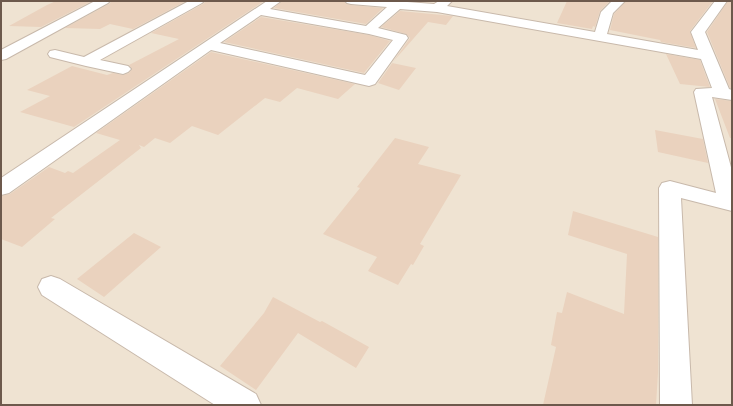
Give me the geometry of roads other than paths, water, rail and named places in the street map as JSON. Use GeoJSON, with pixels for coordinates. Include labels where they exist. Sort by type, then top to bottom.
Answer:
{"type":"FeatureCollection","features":[{"type":"Feature","properties":{"kind":"street"},"geometry":{"type":"LineString","coordinates":[[1,56],[104,1]]}},
{"type":"Feature","properties":{"kind":"street"},"geometry":{"type":"LineString","coordinates":[[86,62],[198,1]]}},
{"type":"Feature","properties":{"kind":"street"},"geometry":{"type":"LineString","coordinates":[[1,188],[275,1]]}},
{"type":"Feature","properties":{"kind":"street"},"geometry":{"type":"LineString","coordinates":[[351,1],[397,5],[442,5],[600,37],[708,56]]}},
{"type":"Feature","properties":{"kind":"street"},"geometry":{"type":"LineString","coordinates":[[600,37],[607,12],[619,1]]}},
{"type":"Feature","properties":{"kind":"street"},"geometry":{"type":"LineString","coordinates":[[721,1],[698,32],[727,94]]}},
{"type":"Feature","properties":{"kind":"street"},"geometry":{"type":"LineString","coordinates":[[369,30],[397,5]]}},
{"type":"Feature","properties":{"kind":"street"},"geometry":{"type":"LineString","coordinates":[[209,45],[369,81],[401,38],[369,30],[259,11]]}},
{"type":"Feature","properties":{"kind":"street"},"geometry":{"type":"LineString","coordinates":[[55,54],[123,69]]}},
{"type":"Feature","properties":{"kind":"street"},"geometry":{"type":"LineString","coordinates":[[676,405],[669,194],[670,188],[730,204],[702,92],[727,94]]}},
{"type":"Feature","properties":{"kind":"street"},"geometry":{"type":"LineString","coordinates":[[50,287],[245,405]]}}]}
